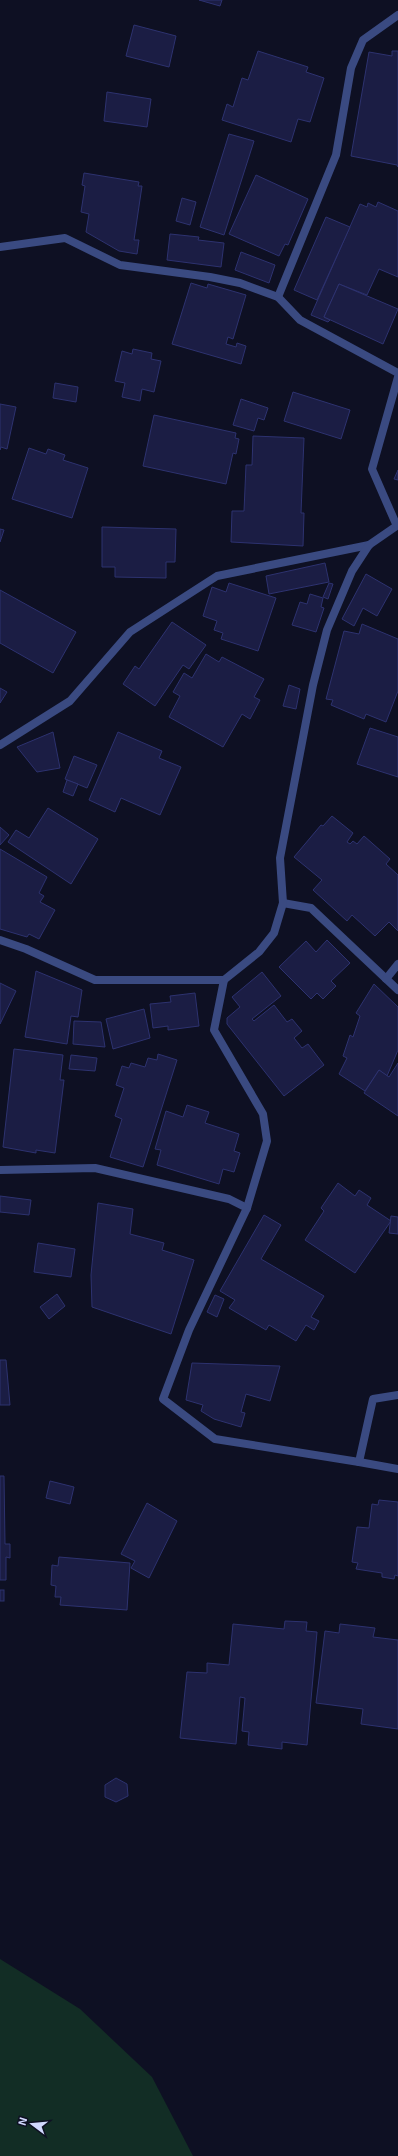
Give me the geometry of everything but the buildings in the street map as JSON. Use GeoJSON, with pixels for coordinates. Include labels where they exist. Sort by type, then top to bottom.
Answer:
{"type":"FeatureCollection","features":[{"type":"Feature","properties":{"kind":"street"},"geometry":{"type":"LineString","coordinates":[[278,297],[336,155],[350,68],[363,40],[398,15]]}},
{"type":"Feature","properties":{"kind":"street"},"geometry":{"type":"LineString","coordinates":[[0,247],[65,238],[120,265],[210,277],[240,283],[278,297],[300,320],[398,373]]}},
{"type":"Feature","properties":{"kind":"street"},"geometry":{"type":"LineString","coordinates":[[0,940],[26,949],[95,980],[224,980],[259,952],[274,933],[283,903],[280,858],[312,685],[327,630],[352,571],[369,545],[397,524],[372,469],[398,377]]}},
{"type":"Feature","properties":{"kind":"street"},"geometry":{"type":"LineString","coordinates":[[0,745],[70,702],[130,632],[217,576],[369,545]]}},
{"type":"Feature","properties":{"kind":"street"},"geometry":{"type":"LineString","coordinates":[[283,903],[312,908],[398,990]]}},
{"type":"Feature","properties":{"kind":"street"},"geometry":{"type":"LineString","coordinates":[[386,979],[398,964]]}},
{"type":"Feature","properties":{"kind":"street"},"geometry":{"type":"LineString","coordinates":[[224,980],[214,1030],[263,1114],[267,1141],[247,1208],[189,1330],[163,1399],[215,1439],[398,1469]]}},
{"type":"Feature","properties":{"kind":"street"},"geometry":{"type":"LineString","coordinates":[[0,1170],[95,1168],[228,1199],[247,1208]]}},
{"type":"Feature","properties":{"kind":"street"},"geometry":{"type":"LineString","coordinates":[[358,1462],[373,1399],[398,1395]]}},
{"type":"Feature","properties":{"kind":"green space"},"geometry":{"type":"Polygon","coordinates":[[[0,1959],[80,2009],[152,2077],[193,2156],[0,2156],[0,1959]]]}}]}
